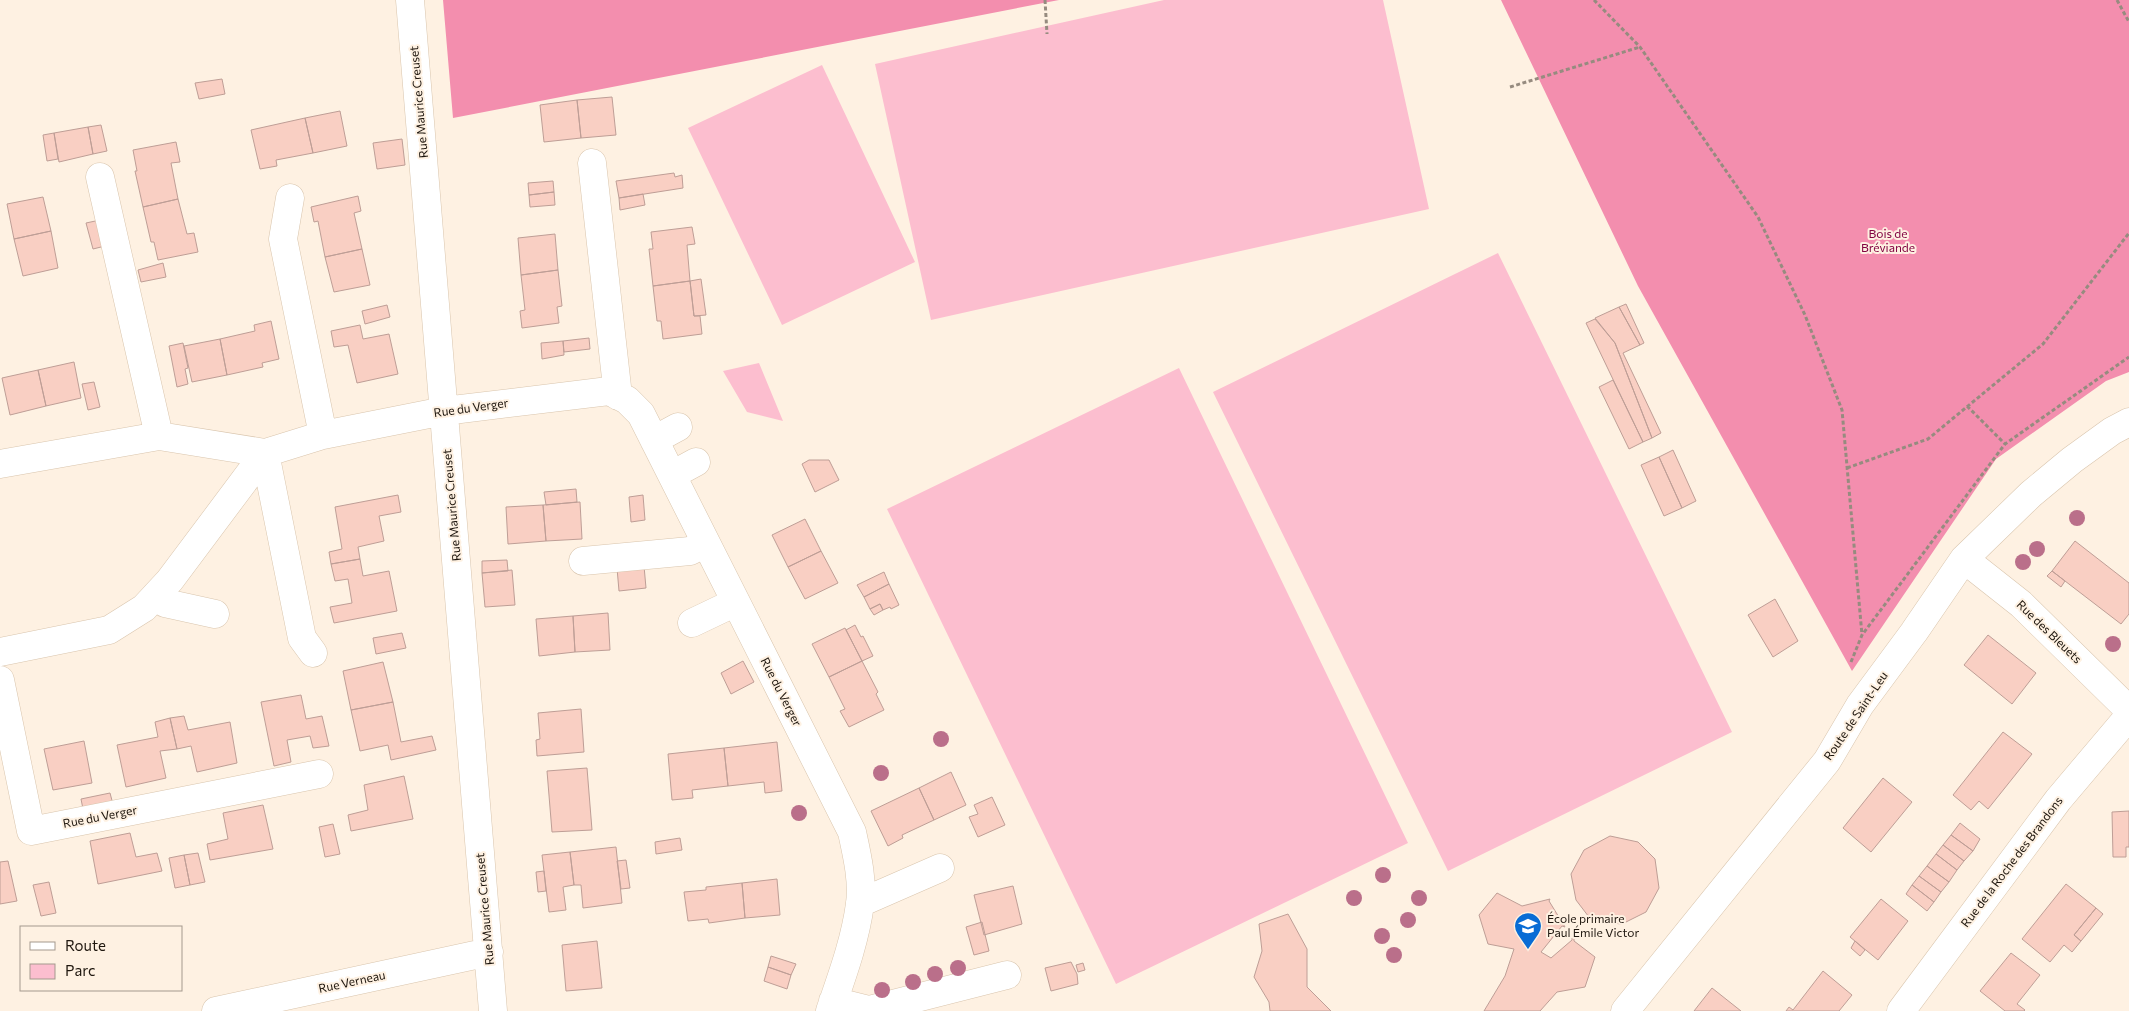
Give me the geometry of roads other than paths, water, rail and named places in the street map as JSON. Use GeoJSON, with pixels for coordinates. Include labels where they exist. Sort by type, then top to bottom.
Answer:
{"type":"FeatureCollection","features":[{"type":"Feature","properties":{"kind":"street","name":"Rue Maurice Creuset"},"geometry":{"type":"LineString","coordinates":[[410,0],[494,1011]]}},
{"type":"Feature","properties":{"kind":"street"},"geometry":{"type":"LineString","coordinates":[[592,163],[618,396]]}},
{"type":"Feature","properties":{"kind":"street"},"geometry":{"type":"LineString","coordinates":[[100,177],[159,436]]}},
{"type":"Feature","properties":{"kind":"street"},"geometry":{"type":"LineString","coordinates":[[290,198],[283,238],[323,435]]}},
{"type":"Feature","properties":{"kind":"street","name":"Rue du Verger"},"geometry":{"type":"LineString","coordinates":[[0,464],[159,436],[265,452],[323,435],[444,411],[609,390],[627,400],[641,414],[852,832],[859,868],[860,903],[852,944],[832,1006]]}},
{"type":"Feature","properties":{"kind":"street","name":"Route de Saint-Leu"},"geometry":{"type":"LineString","coordinates":[[1625,1011],[1826,761],[1860,705],[1914,632],[1964,559],[2031,494],[2058,471],[2112,431],[2129,422]]}},
{"type":"Feature","properties":{"kind":"street"},"geometry":{"type":"LineString","coordinates":[[654,440],[678,427]]}},
{"type":"Feature","properties":{"kind":"street"},"geometry":{"type":"LineString","coordinates":[[0,652],[109,630],[144,608],[170,580],[265,452]]}},
{"type":"Feature","properties":{"kind":"street"},"geometry":{"type":"LineString","coordinates":[[265,452],[302,638],[313,653]]}},
{"type":"Feature","properties":{"kind":"street"},"geometry":{"type":"LineString","coordinates":[[672,475],[696,462]]}},
{"type":"Feature","properties":{"kind":"street"},"geometry":{"type":"LineString","coordinates":[[583,561],[690,551],[706,543]]}},
{"type":"Feature","properties":{"kind":"street","name":"Rue des Bleuets"},"geometry":{"type":"LineString","coordinates":[[1964,559],[2021,604],[2129,710]]}},
{"type":"Feature","properties":{"kind":"street"},"geometry":{"type":"LineString","coordinates":[[157,594],[165,603],[215,614]]}},
{"type":"Feature","properties":{"kind":"street"},"geometry":{"type":"LineString","coordinates":[[692,624],[736,602]]}},
{"type":"Feature","properties":{"kind":"street","name":"Rue du Verger"},"geometry":{"type":"LineString","coordinates":[[0,680],[31,831],[319,774]]}},
{"type":"Feature","properties":{"kind":"street","name":"Rue de la Roche des Brandons"},"geometry":{"type":"LineString","coordinates":[[1900,1011],[2058,800],[2129,716]]}},
{"type":"Feature","properties":{"kind":"street"},"geometry":{"type":"LineString","coordinates":[[860,903],[940,868]]}},
{"type":"Feature","properties":{"kind":"street","name":"Rue Verneau"},"geometry":{"type":"LineString","coordinates":[[216,1011],[489,952]]}},
{"type":"Feature","properties":{"kind":"street"},"geometry":{"type":"LineString","coordinates":[[832,1006],[869,1010],[1007,975]]}},
{"type":"Feature","properties":{"kind":"place","name":"École primaire Paul Émile Victor"},"geometry":{"type":"Point","coordinates":[1528,950]}},
{"type":"Feature","properties":{"kind":"park label","name":"Bois de Bréviande"},"geometry":{"type":"Point","coordinates":[1888,241]}}]}
